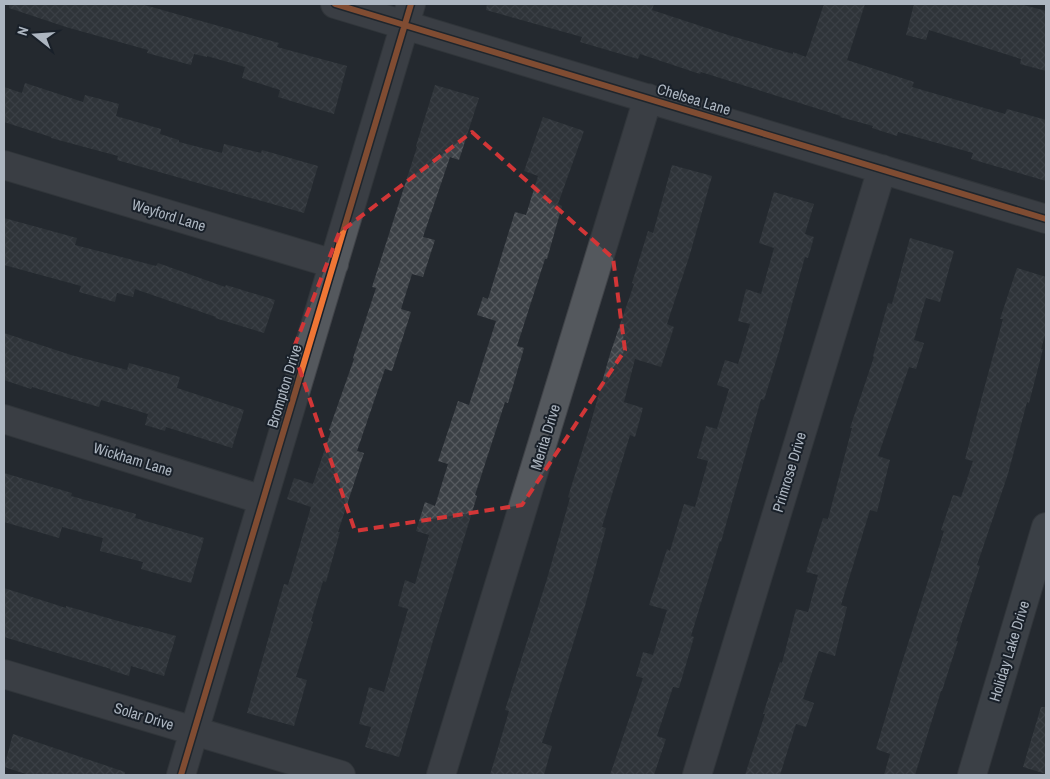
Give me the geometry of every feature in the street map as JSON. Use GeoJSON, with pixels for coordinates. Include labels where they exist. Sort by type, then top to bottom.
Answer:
{"type":"FeatureCollection","features":[{"type":"Feature","properties":{"kind":"street","name":"Chelsea Lane"},"geometry":{"type":"LineString","coordinates":[[335,4],[408,14],[648,98],[1046,219]]}},
{"type":"Feature","properties":{"kind":"street","name":"Brompton Drive"},"geometry":{"type":"LineString","coordinates":[[181,775],[408,14]]}},
{"type":"Feature","properties":{"kind":"street","name":"Merita Drive"},"geometry":{"type":"LineString","coordinates":[[441,775],[648,98]]}},
{"type":"Feature","properties":{"kind":"street","name":"Weyford Lane"},"geometry":{"type":"LineString","coordinates":[[4,165],[334,264]]}},
{"type":"Feature","properties":{"kind":"street","name":"Primrose Drive"},"geometry":{"type":"LineString","coordinates":[[697,775],[882,169]]}},
{"type":"Feature","properties":{"kind":"street","name":"Wickham Lane"},"geometry":{"type":"LineString","coordinates":[[4,419],[263,500]]}},
{"type":"Feature","properties":{"kind":"street","name":"Holiday Lake Drive"},"geometry":{"type":"LineString","coordinates":[[972,775],[1046,526]]}},
{"type":"Feature","properties":{"kind":"street","name":"Solar Drive"},"geometry":{"type":"LineString","coordinates":[[4,674],[341,775]]}},
{"type":"Feature","properties":{"kind":"highlighted area"},"geometry":{"type":"Polygon","coordinates":[[[472,132],[613,258],[625,350],[522,505],[355,531],[293,350],[339,233],[472,132]]]}},
{"type":"Feature","properties":{"kind":"building"},"geometry":{"type":"Polygon","coordinates":[[[9,4],[141,4],[279,43],[277,47],[347,66],[334,114],[278,97],[280,90],[242,78],[245,67],[194,54],[191,65],[147,53],[148,50],[66,27],[9,8],[9,4]]]}},
{"type":"Feature","properties":{"kind":"building"},"geometry":{"type":"Polygon","coordinates":[[[487,4],[654,4],[652,10],[728,35],[806,57],[824,4],[865,4],[847,60],[914,82],[912,87],[1005,114],[1007,109],[1046,120],[1046,181],[971,159],[973,153],[898,132],[897,136],[872,128],[873,126],[640,54],[638,59],[580,42],[582,37],[486,10],[487,4]]]}},
{"type":"Feature","properties":{"kind":"building"},"geometry":{"type":"Polygon","coordinates":[[[914,4],[1020,4],[1046,11],[1046,71],[1020,64],[1021,59],[929,30],[926,40],[906,35],[914,4]]]}},
{"type":"Feature","properties":{"kind":"building"},"geometry":{"type":"Polygon","coordinates":[[[25,83],[83,102],[85,95],[119,104],[116,116],[161,129],[160,134],[179,140],[179,142],[222,153],[224,144],[261,153],[262,150],[318,166],[304,213],[117,160],[118,156],[51,138],[4,122],[4,87],[22,93],[25,83]]]}},
{"type":"Feature","properties":{"kind":"building"},"geometry":{"type":"Polygon","coordinates":[[[435,85],[479,98],[459,160],[450,157],[423,237],[435,240],[423,277],[412,274],[401,309],[411,312],[392,371],[385,369],[357,451],[364,453],[338,532],[340,532],[326,582],[323,581],[296,677],[307,680],[294,726],[247,713],[284,584],[288,585],[311,507],[287,499],[294,478],[313,484],[376,288],[372,287],[435,85]]]}},
{"type":"Feature","properties":{"kind":"building"},"geometry":{"type":"Polygon","coordinates":[[[543,117],[584,131],[558,204],[562,206],[547,259],[545,259],[517,346],[524,348],[508,403],[505,402],[475,495],[477,496],[399,757],[365,747],[371,727],[359,724],[369,687],[384,692],[408,609],[398,606],[405,580],[415,584],[429,535],[416,531],[425,502],[435,506],[448,464],[438,461],[458,401],[469,405],[496,321],[477,315],[483,297],[488,299],[515,212],[526,215],[538,176],[524,171],[543,117]]]}},
{"type":"Feature","properties":{"kind":"building"},"geometry":{"type":"Polygon","coordinates":[[[672,165],[712,176],[690,254],[667,324],[674,327],[661,367],[635,359],[624,402],[643,408],[635,437],[630,435],[602,527],[606,528],[585,606],[542,743],[552,746],[544,775],[490,775],[509,711],[505,710],[547,579],[570,498],[568,497],[610,354],[634,284],[632,283],[648,231],[653,233],[672,165]]]}},
{"type":"Feature","properties":{"kind":"building"},"geometry":{"type":"Polygon","coordinates":[[[774,192],[814,204],[805,234],[814,237],[808,258],[805,257],[764,400],[761,399],[721,542],[691,636],[694,637],[679,688],[673,687],[657,736],[666,739],[654,775],[610,775],[643,678],[636,676],[643,652],[653,655],[667,610],[649,605],[667,549],[670,551],[684,504],[695,507],[708,461],[697,458],[706,426],[717,429],[729,389],[717,385],[725,360],[738,364],[750,324],[738,321],[746,289],[761,294],[774,248],[759,243],[774,192]]]}},
{"type":"Feature","properties":{"kind":"building"},"geometry":{"type":"Polygon","coordinates":[[[4,218],[77,238],[75,245],[156,266],[158,263],[225,287],[226,285],[275,300],[264,333],[215,318],[135,289],[133,297],[117,293],[115,302],[79,292],[81,286],[4,265],[4,218]]]}},
{"type":"Feature","properties":{"kind":"building"},"geometry":{"type":"Polygon","coordinates":[[[910,238],[954,251],[940,302],[926,298],[914,340],[924,343],[916,369],[909,367],[878,456],[890,460],[877,512],[870,510],[841,605],[847,607],[835,656],[819,651],[803,699],[814,703],[806,727],[796,724],[780,775],[745,775],[780,662],[782,663],[796,609],[808,612],[818,575],[806,572],[823,518],[828,519],[852,428],[850,428],[874,357],[888,303],[892,304],[910,238]]]}},
{"type":"Feature","properties":{"kind":"building"},"geometry":{"type":"Polygon","coordinates":[[[1017,268],[1046,277],[1046,332],[1029,403],[1027,402],[1008,474],[977,565],[980,566],[956,641],[958,641],[915,775],[884,775],[890,754],[876,749],[944,531],[941,530],[953,495],[961,497],[973,461],[965,459],[1003,319],[1000,319],[1017,268]]]}},
{"type":"Feature","properties":{"kind":"building"},"geometry":{"type":"Polygon","coordinates":[[[4,333],[71,355],[127,370],[129,363],[180,377],[177,388],[244,410],[232,448],[166,427],[165,431],[145,425],[148,414],[101,400],[99,407],[4,380],[4,333]]]}},
{"type":"Feature","properties":{"kind":"building"},"geometry":{"type":"Polygon","coordinates":[[[4,473],[72,493],[71,496],[136,514],[135,518],[204,538],[191,583],[141,569],[143,562],[100,551],[103,538],[62,527],[59,538],[4,522],[4,473]]]}},
{"type":"Feature","properties":{"kind":"building"},"geometry":{"type":"Polygon","coordinates":[[[4,588],[66,608],[66,606],[176,636],[164,676],[131,666],[129,676],[4,637],[4,588]]]}},
{"type":"Feature","properties":{"kind":"building"},"geometry":{"type":"Polygon","coordinates":[[[1041,707],[1046,707],[1046,774],[1023,767],[1041,707]]]}},
{"type":"Feature","properties":{"kind":"building"},"geometry":{"type":"Polygon","coordinates":[[[13,734],[125,772],[125,775],[29,775],[4,767],[13,734]]]}},
{"type":"Feature","properties":{"kind":"cycle path"},"geometry":{"type":"LineString","coordinates":[[335,4],[1046,219]]}},
{"type":"Feature","properties":{"kind":"cycle path"},"geometry":{"type":"LineString","coordinates":[[181,775],[411,4]]}}]}
